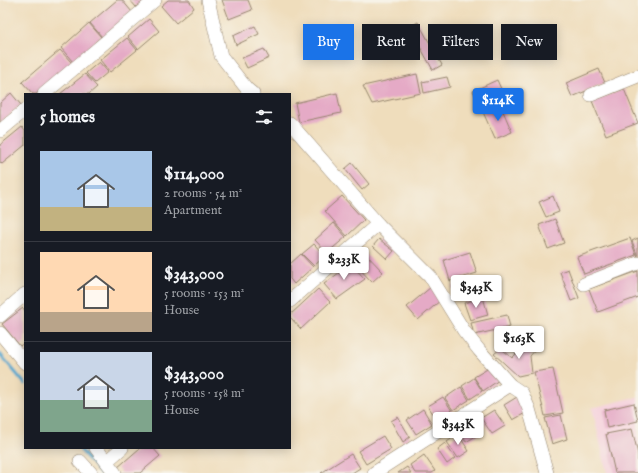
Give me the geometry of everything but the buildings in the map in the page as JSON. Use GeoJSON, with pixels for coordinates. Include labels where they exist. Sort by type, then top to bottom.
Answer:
{"type":"FeatureCollection","features":[{"type":"Feature","properties":{"kind":"street"},"geometry":{"type":"LineString","coordinates":[[45,93],[155,0]]}},
{"type":"Feature","properties":{"kind":"street"},"geometry":{"type":"LineString","coordinates":[[208,0],[221,56],[252,93]]}},
{"type":"Feature","properties":{"kind":"street"},"geometry":{"type":"LineString","coordinates":[[591,95],[638,76]]}},
{"type":"Feature","properties":{"kind":"street"},"geometry":{"type":"LineString","coordinates":[[0,131],[24,111]]}},
{"type":"Feature","properties":{"kind":"street"},"geometry":{"type":"LineString","coordinates":[[291,123],[378,224],[430,276],[464,331],[510,385],[522,393],[529,408],[547,473]]}},
{"type":"Feature","properties":{"kind":"street"},"geometry":{"type":"LineString","coordinates":[[291,300],[378,224]]}},
{"type":"Feature","properties":{"kind":"street"},"geometry":{"type":"LineString","coordinates":[[584,284],[638,264]]}},
{"type":"Feature","properties":{"kind":"street"},"geometry":{"type":"LineString","coordinates":[[0,316],[24,295]]}},
{"type":"Feature","properties":{"kind":"street"},"geometry":{"type":"LineString","coordinates":[[0,333],[24,362]]}},
{"type":"Feature","properties":{"kind":"street"},"geometry":{"type":"LineString","coordinates":[[374,473],[510,385]]}},
{"type":"Feature","properties":{"kind":"street"},"geometry":{"type":"LineString","coordinates":[[97,449],[115,473]]}},
{"type":"Feature","properties":{"kind":"street"},"geometry":{"type":"LineString","coordinates":[[107,461],[121,449]]}},
{"type":"Feature","properties":{"kind":"street"},"geometry":{"type":"LineString","coordinates":[[80,461],[91,473]]}},
{"type":"Feature","properties":{"kind":"shaded area"},"geometry":{"type":"Polygon","coordinates":[[[632,398],[638,398],[638,473],[607,473],[592,408],[632,398]]]}},
{"type":"Feature","properties":{"kind":"waterway"},"geometry":{"type":"LineString","coordinates":[[0,354],[24,383]]}},
{"type":"Feature","properties":{"kind":"waterway"},"geometry":{"type":"LineString","coordinates":[[80,449],[100,473]]}}]}
